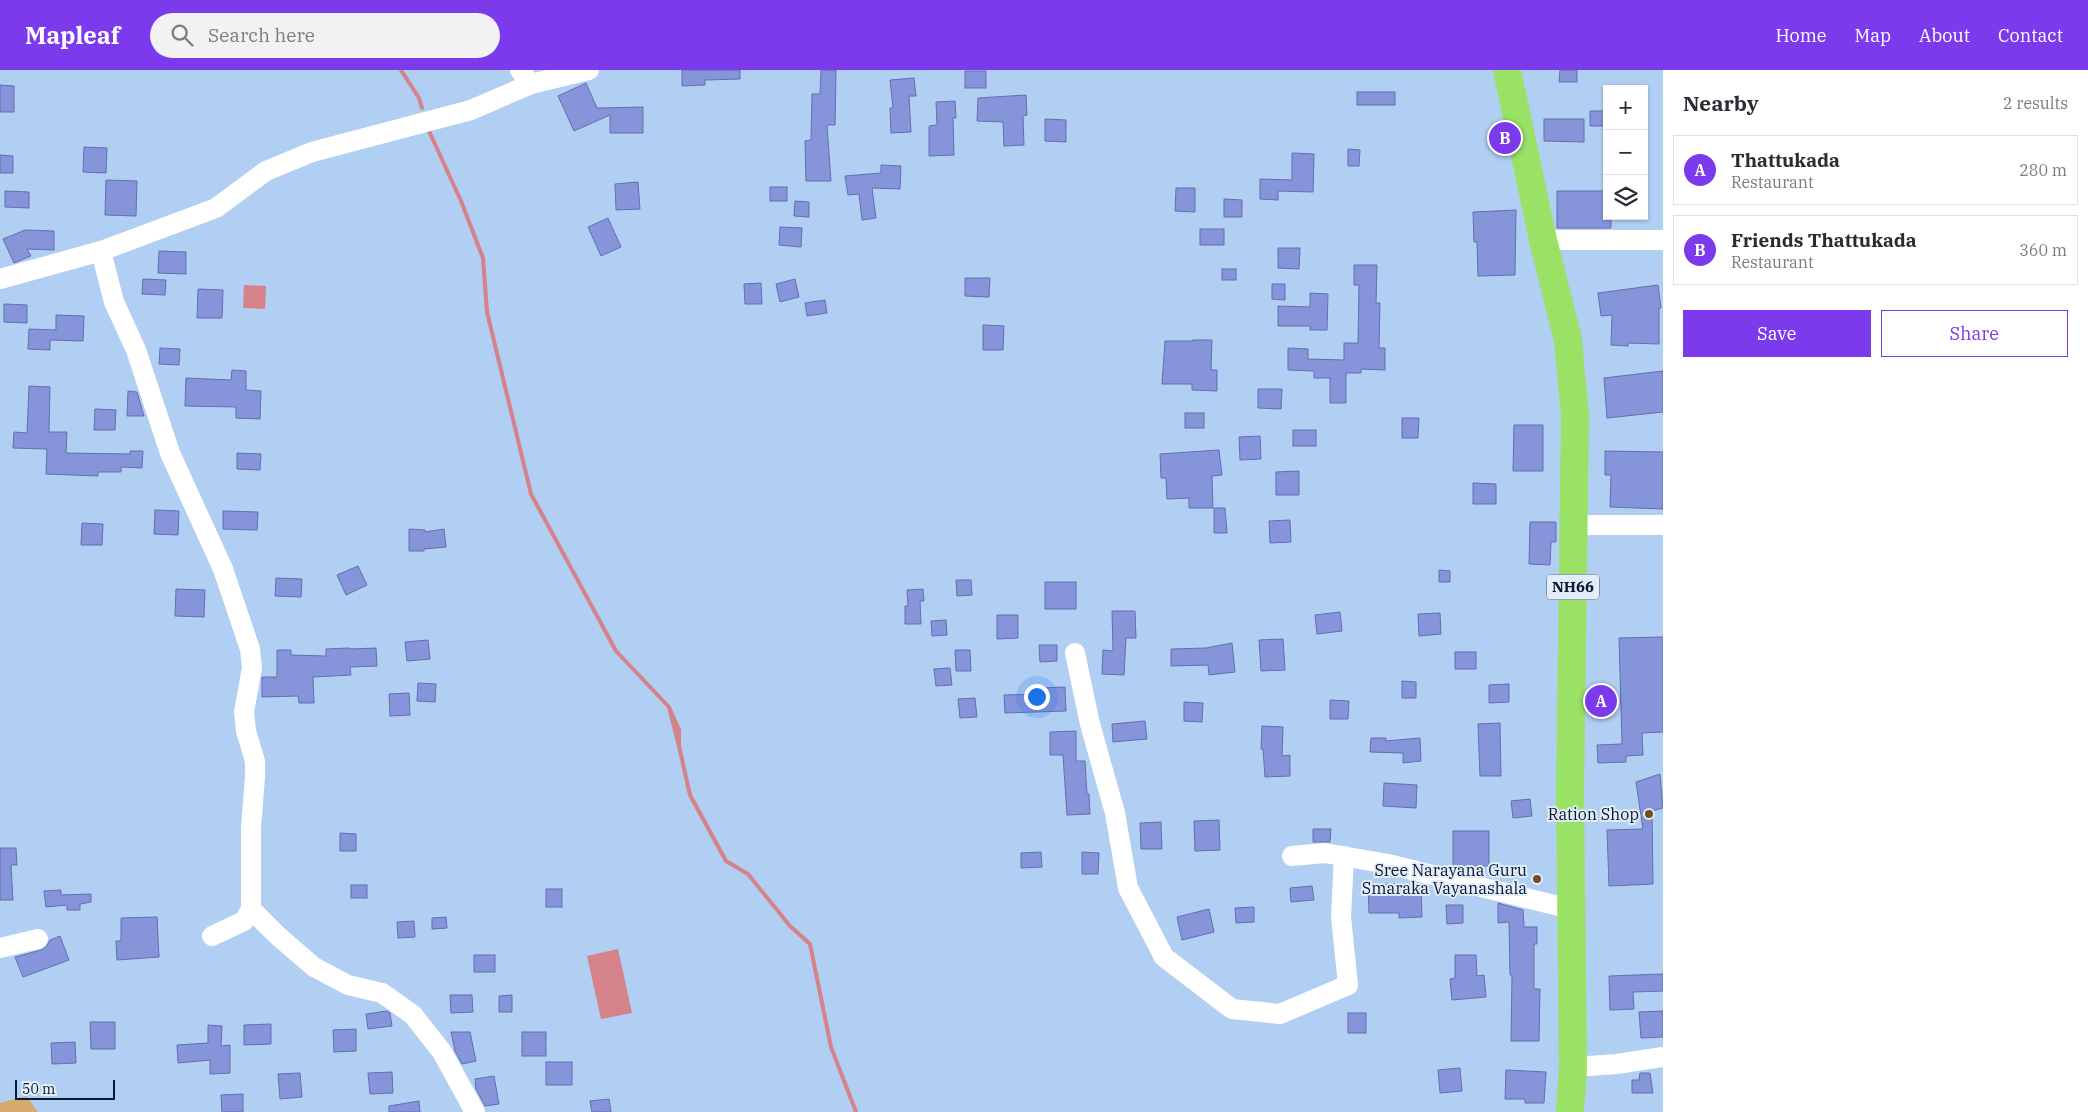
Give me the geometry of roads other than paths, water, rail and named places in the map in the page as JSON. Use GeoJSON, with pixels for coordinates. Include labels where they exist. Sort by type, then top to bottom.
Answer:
{"type":"FeatureCollection","features":[{"type":"Feature","properties":{"kind":"highway","name":"NH66"},"geometry":{"type":"LineString","coordinates":[[1507,70],[1543,240],[1568,340],[1575,415],[1570,795],[1572,1067],[1570,1112]]}},
{"type":"Feature","properties":{"kind":"street"},"geometry":{"type":"LineString","coordinates":[[0,279],[101,252],[216,208],[266,171],[312,152],[471,110],[525,77],[589,70]]}},
{"type":"Feature","properties":{"kind":"street"},"geometry":{"type":"LineString","coordinates":[[1543,240],[1663,240]]}},
{"type":"Feature","properties":{"kind":"street"},"geometry":{"type":"LineString","coordinates":[[101,252],[114,302],[136,350],[170,453],[223,569],[250,649],[252,668],[244,712],[246,731],[255,761],[256,777],[251,828],[251,908],[244,921],[212,936]]}},
{"type":"Feature","properties":{"kind":"street"},"geometry":{"type":"LineString","coordinates":[[1574,525],[1663,525]]}},
{"type":"Feature","properties":{"kind":"street"},"geometry":{"type":"LineString","coordinates":[[1075,653],[1090,724],[1114,813],[1128,888],[1164,957],[1232,1009],[1280,1014],[1348,985],[1342,917],[1344,856]]}},
{"type":"Feature","properties":{"kind":"street"},"geometry":{"type":"LineString","coordinates":[[1292,856],[1325,853],[1397,866],[1571,909]]}},
{"type":"Feature","properties":{"kind":"street"},"geometry":{"type":"LineString","coordinates":[[251,908],[278,936],[314,967],[348,985],[382,993],[413,1015],[442,1052],[475,1112]]}},
{"type":"Feature","properties":{"kind":"street"},"geometry":{"type":"LineString","coordinates":[[0,948],[38,939]]}},
{"type":"Feature","properties":{"kind":"street"},"geometry":{"type":"LineString","coordinates":[[1572,1067],[1617,1064],[1663,1057]]}},
{"type":"Feature","properties":{"kind":"waterway"},"geometry":{"type":"LineString","coordinates":[[401,70],[419,98],[422,108]]}},
{"type":"Feature","properties":{"kind":"waterway"},"geometry":{"type":"LineString","coordinates":[[429,131],[461,201],[483,258],[487,312],[531,494],[616,651],[669,707],[679,730],[679,746],[669,707]]}},
{"type":"Feature","properties":{"kind":"waterway"},"geometry":{"type":"LineString","coordinates":[[679,746],[690,795],[726,861],[748,874],[790,926],[810,944],[831,1047],[856,1112]]}},
{"type":"Feature","properties":{"kind":"place","name":"Friends Thattukada"},"geometry":{"type":"Point","coordinates":[1505,138]}},
{"type":"Feature","properties":{"kind":"place","name":"Thattukada"},"geometry":{"type":"Point","coordinates":[1601,701]}},
{"type":"Feature","properties":{"kind":"place","name":"Ration Shop"},"geometry":{"type":"Point","coordinates":[1649,814]}},
{"type":"Feature","properties":{"kind":"place","name":"Sree Narayana Guru Smaraka Vayanashala"},"geometry":{"type":"Point","coordinates":[1537,879]}}]}
